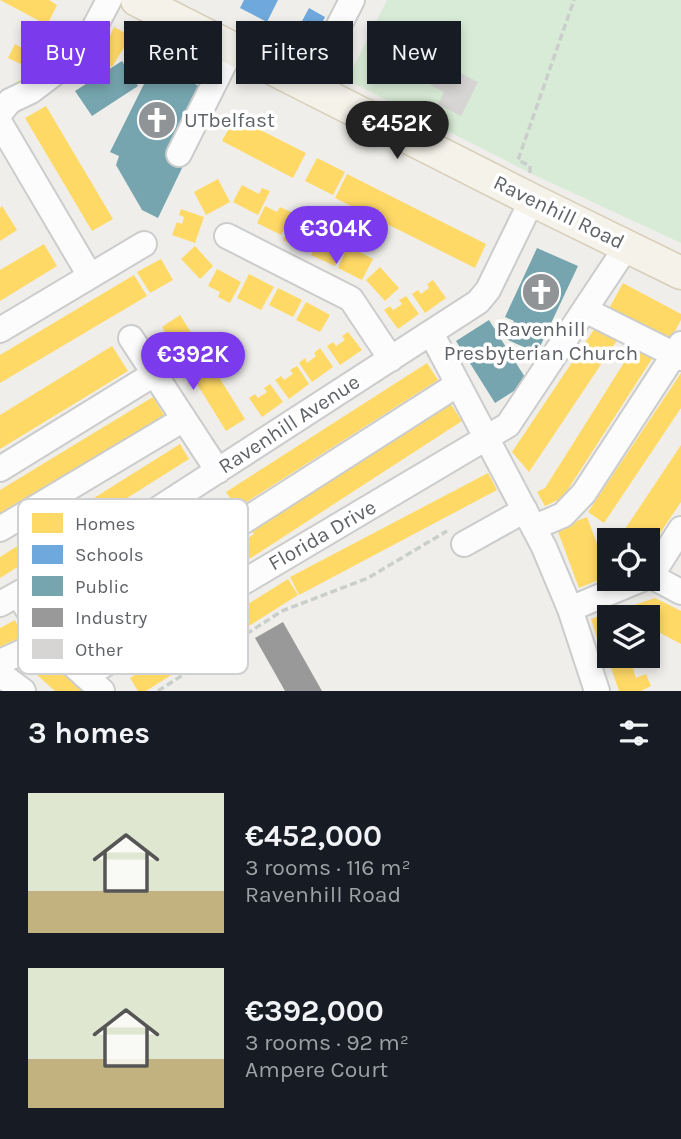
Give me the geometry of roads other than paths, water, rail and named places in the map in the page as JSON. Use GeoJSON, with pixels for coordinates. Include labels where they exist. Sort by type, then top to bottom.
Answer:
{"type":"FeatureCollection","features":[{"type":"Feature","properties":{"kind":"main road","name":"Ravenhill Road"},"geometry":{"type":"LineString","coordinates":[[137,0],[307,86],[530,189],[627,246],[681,272]]}},
{"type":"Feature","properties":{"kind":"street"},"geometry":{"type":"LineString","coordinates":[[0,113],[10,102],[31,91],[81,53],[109,0]]}},
{"type":"Feature","properties":{"kind":"street"},"geometry":{"type":"LineString","coordinates":[[307,86],[352,0]]}},
{"type":"Feature","properties":{"kind":"street"},"geometry":{"type":"LineString","coordinates":[[179,153],[232,47]]}},
{"type":"Feature","properties":{"kind":"street"},"geometry":{"type":"LineString","coordinates":[[0,123],[90,276]]}},
{"type":"Feature","properties":{"kind":"street","name":"Ravenhill Avenue"},"geometry":{"type":"LineString","coordinates":[[174,499],[478,302],[488,290],[530,189]]}},
{"type":"Feature","properties":{"kind":"street"},"geometry":{"type":"LineString","coordinates":[[227,236],[351,299],[391,359]]}},
{"type":"Feature","properties":{"kind":"street"},"geometry":{"type":"LineString","coordinates":[[0,330],[144,244]]}},
{"type":"Feature","properties":{"kind":"street","name":"Florida Drive"},"geometry":{"type":"LineString","coordinates":[[248,582],[314,539],[508,425],[627,246]]}},
{"type":"Feature","properties":{"kind":"street"},"geometry":{"type":"LineString","coordinates":[[456,537],[530,518],[563,515],[584,492],[679,352],[585,310]]}},
{"type":"Feature","properties":{"kind":"street"},"geometry":{"type":"LineString","coordinates":[[431,333],[530,518],[570,609],[597,691]]}},
{"type":"Feature","properties":{"kind":"street"},"geometry":{"type":"LineString","coordinates":[[131,338],[218,471]]}},
{"type":"Feature","properties":{"kind":"street"},"geometry":{"type":"LineString","coordinates":[[0,469],[154,374]]}},
{"type":"Feature","properties":{"kind":"street"},"geometry":{"type":"LineString","coordinates":[[248,517],[458,384]]}},
{"type":"Feature","properties":{"kind":"street"},"geometry":{"type":"LineString","coordinates":[[51,499],[184,419]]}},
{"type":"Feature","properties":{"kind":"street"},"geometry":{"type":"LineString","coordinates":[[0,530],[18,519]]}},
{"type":"Feature","properties":{"kind":"street"},"geometry":{"type":"LineString","coordinates":[[660,559],[681,529]]}},
{"type":"Feature","properties":{"kind":"street"},"geometry":{"type":"LineString","coordinates":[[660,583],[681,592]]}},
{"type":"Feature","properties":{"kind":"street"},"geometry":{"type":"LineString","coordinates":[[570,609],[613,591]]}},
{"type":"Feature","properties":{"kind":"street"},"geometry":{"type":"LineString","coordinates":[[0,662],[18,655]]}},
{"type":"Feature","properties":{"kind":"street"},"geometry":{"type":"LineString","coordinates":[[0,674],[23,691]]}},
{"type":"Feature","properties":{"kind":"street","name":"Florida Drive"},"geometry":{"type":"LineString","coordinates":[[94,684],[109,674]]}},
{"type":"Feature","properties":{"kind":"place","name":"UTbelfast"},"geometry":{"type":"Point","coordinates":[157,120]}},
{"type":"Feature","properties":{"kind":"place","name":"Ravenhill Presbyterian Church"},"geometry":{"type":"Point","coordinates":[541,292]}}]}
